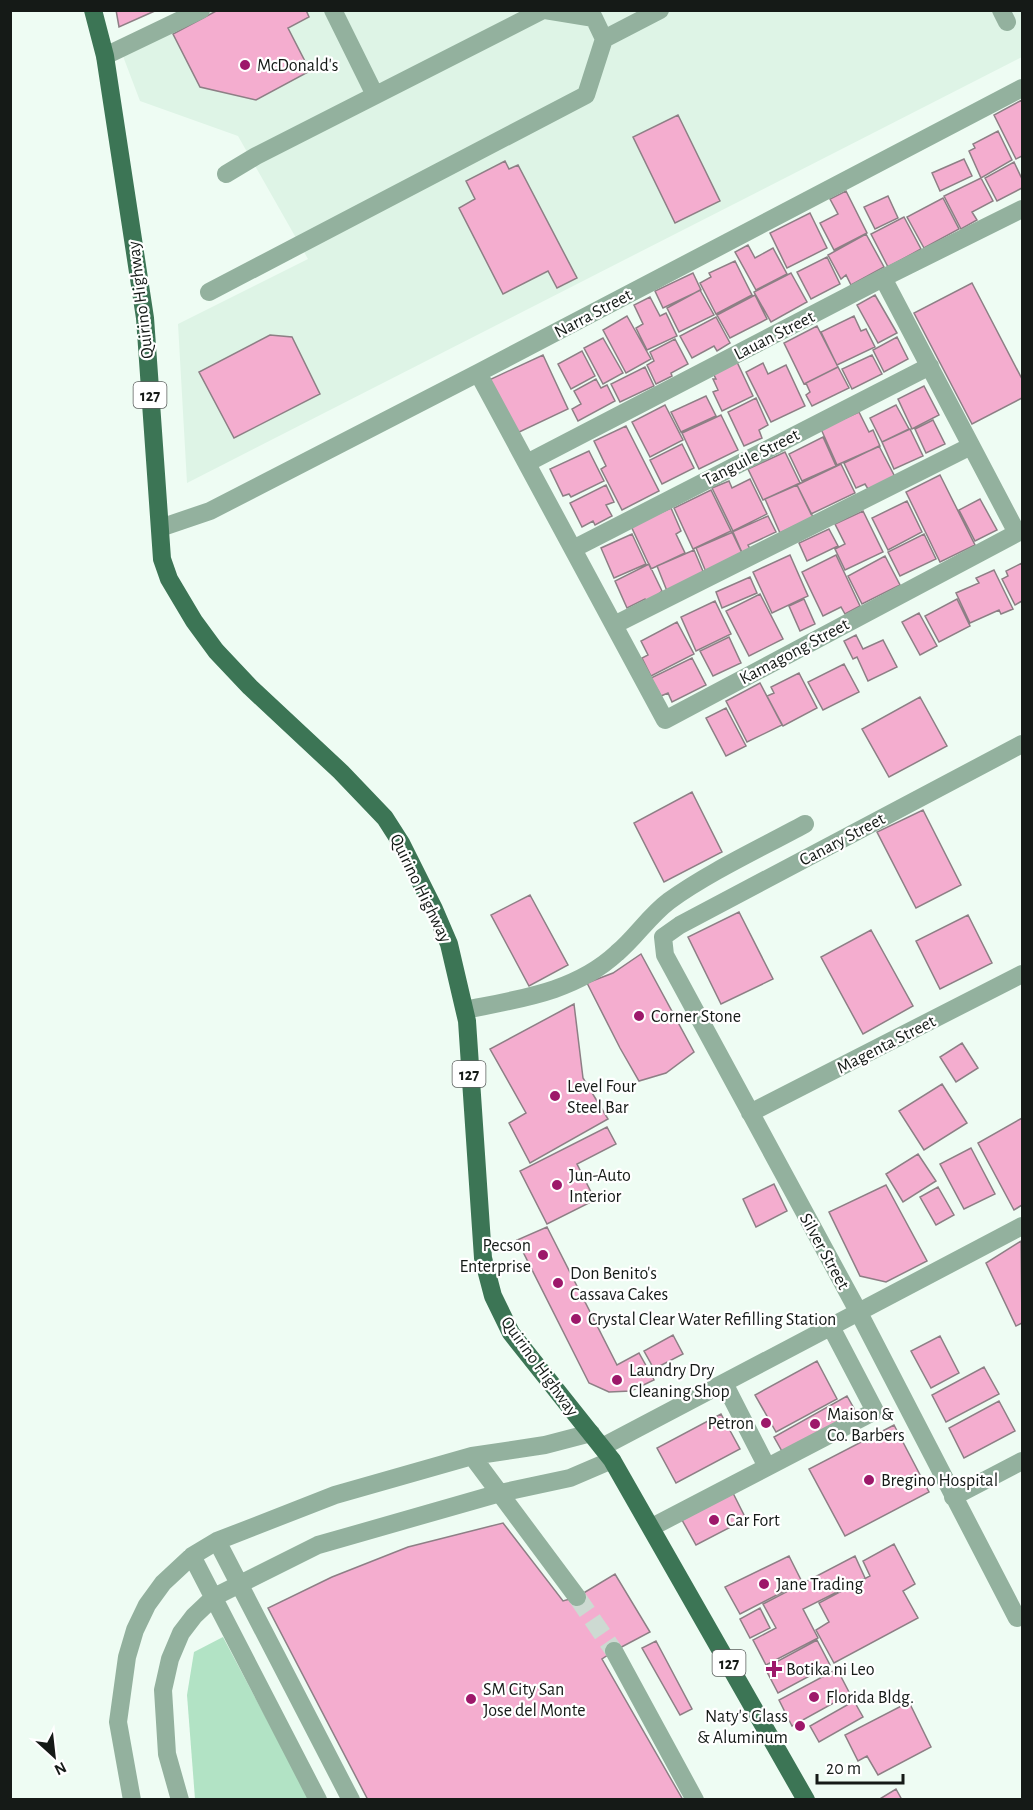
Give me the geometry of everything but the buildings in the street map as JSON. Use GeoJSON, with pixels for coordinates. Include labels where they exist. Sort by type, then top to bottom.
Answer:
{"type":"FeatureCollection","features":[{"type":"Feature","properties":{"kind":"main road","name":"Quirino Highway"},"geometry":{"type":"LineString","coordinates":[[93,10],[105,56],[145,318],[162,559],[169,579],[194,621],[216,651],[250,687],[370,802],[385,818],[396,835],[434,909],[449,944],[465,1010],[483,1258],[493,1296],[511,1333],[602,1447],[652,1527],[806,1800]]}},
{"type":"Feature","properties":{"kind":"street"},"geometry":{"type":"LineString","coordinates":[[105,56],[201,10]]}},
{"type":"Feature","properties":{"kind":"street"},"geometry":{"type":"LineString","coordinates":[[333,10],[375,96]]}},
{"type":"Feature","properties":{"kind":"street"},"geometry":{"type":"LineString","coordinates":[[209,292],[586,95],[604,39],[602,14],[544,10],[256,156],[226,174]]}},
{"type":"Feature","properties":{"kind":"street"},"geometry":{"type":"LineString","coordinates":[[604,39],[660,10]]}},
{"type":"Feature","properties":{"kind":"street","name":"Narra Street"},"geometry":{"type":"LineString","coordinates":[[160,528],[210,511],[1023,88]]}},
{"type":"Feature","properties":{"kind":"street","name":"Lauan Street"},"geometry":{"type":"LineString","coordinates":[[527,463],[883,278],[1023,209]]}},
{"type":"Feature","properties":{"kind":"street","name":"Kamagong Street"},"geometry":{"type":"LineString","coordinates":[[478,373],[665,720],[1017,533],[883,278]]}},
{"type":"Feature","properties":{"kind":"street","name":"Tanguile Street"},"geometry":{"type":"LineString","coordinates":[[573,549],[930,366]]}},
{"type":"Feature","properties":{"kind":"street"},"geometry":{"type":"LineString","coordinates":[[614,625],[971,446]]}},
{"type":"Feature","properties":{"kind":"street","name":"Canary Street"},"geometry":{"type":"LineString","coordinates":[[663,937],[680,925],[1023,744]]}},
{"type":"Feature","properties":{"kind":"street"},"geometry":{"type":"LineString","coordinates":[[465,1010],[527,998],[571,984],[603,965],[619,952],[657,911],[672,899],[805,824]]}},
{"type":"Feature","properties":{"kind":"street","name":"Silver Street"},"geometry":{"type":"LineString","coordinates":[[663,937],[665,955],[859,1313],[1017,1618]]}},
{"type":"Feature","properties":{"kind":"street","name":"Magenta Street"},"geometry":{"type":"LineString","coordinates":[[750,1113],[1023,974]]}},
{"type":"Feature","properties":{"kind":"street"},"geometry":{"type":"LineString","coordinates":[[180,1800],[167,1754],[163,1690],[170,1659],[181,1633],[194,1616],[214,1597],[318,1545],[500,1493],[570,1478],[602,1447],[1023,1226]]}},
{"type":"Feature","properties":{"kind":"street"},"geometry":{"type":"LineString","coordinates":[[652,1527],[875,1411],[831,1327]]}},
{"type":"Feature","properties":{"kind":"street"},"geometry":{"type":"LineString","coordinates":[[724,1383],[767,1467]]}},
{"type":"Feature","properties":{"kind":"street"},"geometry":{"type":"LineString","coordinates":[[132,1800],[118,1722],[127,1657],[135,1630],[147,1605],[164,1583],[192,1556],[217,1541],[335,1495],[472,1456],[545,1445],[602,1447]]}},
{"type":"Feature","properties":{"kind":"street"},"geometry":{"type":"LineString","coordinates":[[472,1456],[577,1596]]}},
{"type":"Feature","properties":{"kind":"street"},"geometry":{"type":"LineString","coordinates":[[953,1497],[1023,1461]]}},
{"type":"Feature","properties":{"kind":"street"},"geometry":{"type":"LineString","coordinates":[[217,1541],[351,1800]]}},
{"type":"Feature","properties":{"kind":"street"},"geometry":{"type":"LineString","coordinates":[[192,1556],[318,1800]]}},
{"type":"Feature","properties":{"kind":"street"},"geometry":{"type":"LineString","coordinates":[[614,1651],[695,1800]]}},
{"type":"Feature","properties":{"kind":"shaded area"},"geometry":{"type":"Polygon","coordinates":[[[182,10],[1022,11],[1022,57],[187,483],[178,324],[308,259],[238,136],[140,101],[118,43],[182,10]]]}},
{"type":"Feature","properties":{"kind":"green space"},"geometry":{"type":"Polygon","coordinates":[[[223,1637],[309,1799],[195,1799],[187,1695],[194,1652],[223,1637]]]}},
{"type":"Feature","properties":{"kind":"tunnel"},"geometry":{"type":"LineString","coordinates":[[577,1597],[614,1651]]}},
{"type":"Feature","properties":{"kind":"place","name":"McDonald's"},"geometry":{"type":"Point","coordinates":[245,65]}},
{"type":"Feature","properties":{"kind":"place","name":"Corner Stone"},"geometry":{"type":"Point","coordinates":[639,1016]}},
{"type":"Feature","properties":{"kind":"place","name":"Level Four Steel Bar"},"geometry":{"type":"Point","coordinates":[555,1096]}},
{"type":"Feature","properties":{"kind":"place","name":"Jun-Auto Interior"},"geometry":{"type":"Point","coordinates":[557,1185]}},
{"type":"Feature","properties":{"kind":"place","name":"Pecson Enterprise"},"geometry":{"type":"Point","coordinates":[543,1255]}},
{"type":"Feature","properties":{"kind":"place","name":"Don Benito's Cassava Cakes"},"geometry":{"type":"Point","coordinates":[558,1283]}},
{"type":"Feature","properties":{"kind":"place","name":"Crystal Clear Water Refilling Station"},"geometry":{"type":"Point","coordinates":[576,1319]}},
{"type":"Feature","properties":{"kind":"place","name":"Laundry Dry Cleaning Shop"},"geometry":{"type":"Point","coordinates":[617,1380]}},
{"type":"Feature","properties":{"kind":"place","name":"Petron"},"geometry":{"type":"Point","coordinates":[766,1423]}},
{"type":"Feature","properties":{"kind":"place","name":"Maison & Co. Barbers"},"geometry":{"type":"Point","coordinates":[815,1424]}},
{"type":"Feature","properties":{"kind":"place","name":"Bregino Hospital"},"geometry":{"type":"Point","coordinates":[869,1480]}},
{"type":"Feature","properties":{"kind":"place","name":"Car Fort"},"geometry":{"type":"Point","coordinates":[714,1520]}},
{"type":"Feature","properties":{"kind":"place","name":"Jane Trading"},"geometry":{"type":"Point","coordinates":[764,1584]}},
{"type":"Feature","properties":{"kind":"place","name":"Botika ni Leo"},"geometry":{"type":"Point","coordinates":[774,1669]}},
{"type":"Feature","properties":{"kind":"place","name":"Florida Bldg."},"geometry":{"type":"Point","coordinates":[814,1697]}},
{"type":"Feature","properties":{"kind":"place","name":"SM City San Jose del Monte"},"geometry":{"type":"Point","coordinates":[471,1699]}},
{"type":"Feature","properties":{"kind":"place","name":"Naty's Glass & Aluminum"},"geometry":{"type":"Point","coordinates":[800,1726]}}]}
